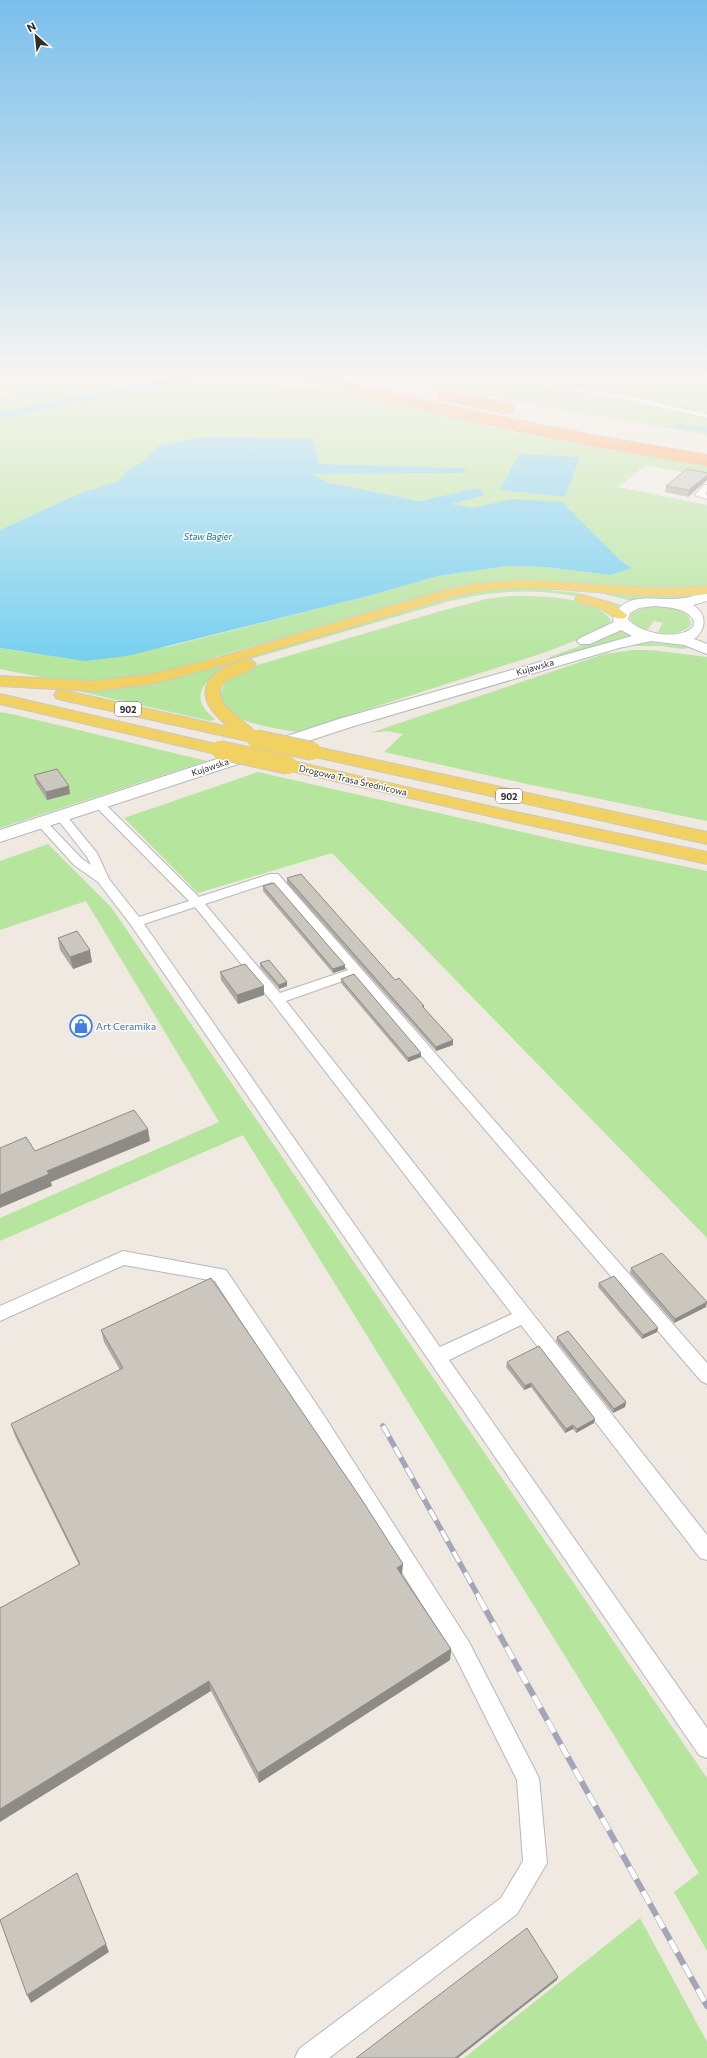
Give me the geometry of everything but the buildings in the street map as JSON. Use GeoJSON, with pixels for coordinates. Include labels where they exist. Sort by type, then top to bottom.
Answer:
{"type":"FeatureCollection","features":[{"type":"Feature","properties":{"kind":"main road"},"geometry":{"type":"LineString","coordinates":[[0,681],[93,686],[151,679],[222,661],[449,593],[502,585],[549,585],[640,594],[707,590]]}},
{"type":"Feature","properties":{"kind":"main road"},"geometry":{"type":"LineString","coordinates":[[549,585],[619,600],[649,602]]}},
{"type":"Feature","properties":{"kind":"main road"},"geometry":{"type":"LineString","coordinates":[[256,738],[236,726],[218,710],[212,696],[212,690],[222,677],[244,665],[450,604],[489,595],[532,593],[569,596],[606,606],[621,619]]}},
{"type":"Feature","properties":{"kind":"main road","name":"Drogowa Trasa Średnicowa"},"geometry":{"type":"LineString","coordinates":[[0,681],[524,800],[707,838]]}},
{"type":"Feature","properties":{"kind":"main road","name":"Drogowa Trasa Średnicowa"},"geometry":{"type":"LineString","coordinates":[[0,699],[535,821],[707,858]]}},
{"type":"Feature","properties":{"kind":"main road"},"geometry":{"type":"LineString","coordinates":[[0,707],[91,720]]}},
{"type":"Feature","properties":{"kind":"street"},"geometry":{"type":"LineString","coordinates":[[670,604],[686,603],[707,597]]}},
{"type":"Feature","properties":{"kind":"street","name":"Kujawska"},"geometry":{"type":"LineString","coordinates":[[0,836],[421,700],[594,638],[621,619],[628,607],[649,602],[670,604]]}},
{"type":"Feature","properties":{"kind":"street"},"geometry":{"type":"LineString","coordinates":[[669,638],[690,635],[703,622],[685,608],[670,604]]}},
{"type":"Feature","properties":{"kind":"street"},"geometry":{"type":"LineString","coordinates":[[621,619],[633,632],[650,637],[687,641],[707,650]]}},
{"type":"Feature","properties":{"kind":"street","name":"Kujawska"},"geometry":{"type":"LineString","coordinates":[[421,700],[616,644],[650,637]]}},
{"type":"Feature","properties":{"kind":"lane"},"geometry":{"type":"LineString","coordinates":[[707,487],[699,495],[707,497]]}},
{"type":"Feature","properties":{"kind":"lane"},"geometry":{"type":"LineString","coordinates":[[99,804],[198,903],[277,1000],[707,1551]]}},
{"type":"Feature","properties":{"kind":"lane"},"geometry":{"type":"LineString","coordinates":[[61,816],[93,856],[102,880]]}},
{"type":"Feature","properties":{"kind":"lane"},"geometry":{"type":"LineString","coordinates":[[41,822],[78,862],[102,880],[136,922],[707,1746]]}},
{"type":"Feature","properties":{"kind":"lane"},"geometry":{"type":"LineString","coordinates":[[136,922],[274,877],[707,1376]]}},
{"type":"Feature","properties":{"kind":"lane"},"geometry":{"type":"LineString","coordinates":[[277,1000],[356,972]]}},
{"type":"Feature","properties":{"kind":"lane"},"geometry":{"type":"LineString","coordinates":[[0,1314],[123,1258],[220,1275],[316,1420],[462,1649],[528,1778],[535,1863],[510,1906],[308,2058]]}},
{"type":"Feature","properties":{"kind":"lane"},"geometry":{"type":"LineString","coordinates":[[437,1357],[524,1316]]}},
{"type":"Feature","properties":{"kind":"green space"},"geometry":{"type":"Polygon","coordinates":[[[0,471],[126,471],[119,481],[78,494],[0,530],[0,471]]]}},
{"type":"Feature","properties":{"kind":"green space"},"geometry":{"type":"Polygon","coordinates":[[[463,471],[638,471],[618,487],[707,505],[707,586],[697,589],[609,589],[552,581],[520,580],[462,585],[167,671],[128,679],[91,682],[52,679],[0,669],[0,648],[30,653],[167,647],[372,595],[438,576],[507,566],[545,567],[611,575],[632,568],[511,499],[472,508],[450,504],[485,495],[477,488],[419,501],[327,482],[311,474],[461,473],[463,471]]]}},
{"type":"Feature","properties":{"kind":"green space"},"geometry":{"type":"Polygon","coordinates":[[[677,471],[707,471],[707,477],[677,471]]]}},
{"type":"Feature","properties":{"kind":"green space"},"geometry":{"type":"Polygon","coordinates":[[[527,588],[579,593],[622,605],[618,607],[576,596],[535,592],[493,593],[450,601],[237,663],[218,673],[204,686],[201,693],[201,701],[205,710],[215,719],[211,721],[78,691],[124,688],[156,683],[471,593],[499,589],[527,588]]]}},
{"type":"Feature","properties":{"kind":"green space"},"geometry":{"type":"Polygon","coordinates":[[[707,592],[678,600],[627,600],[601,593],[660,596],[707,592]]]}},
{"type":"Feature","properties":{"kind":"green space"},"geometry":{"type":"Polygon","coordinates":[[[509,596],[549,597],[578,601],[603,612],[611,620],[607,626],[595,633],[546,652],[297,732],[263,726],[239,718],[230,712],[223,704],[221,695],[227,681],[251,667],[441,611],[486,599],[509,596]]]}},
{"type":"Feature","properties":{"kind":"green space"},"geometry":{"type":"Polygon","coordinates":[[[647,607],[674,608],[686,614],[690,619],[691,625],[680,632],[671,634],[658,632],[663,623],[654,621],[648,629],[639,627],[632,622],[630,616],[633,612],[647,607]]]}},
{"type":"Feature","properties":{"kind":"green space"},"geometry":{"type":"Polygon","coordinates":[[[620,631],[633,637],[550,658],[550,657],[620,631]]]}},
{"type":"Feature","properties":{"kind":"green space"},"geometry":{"type":"Polygon","coordinates":[[[642,642],[693,646],[683,649],[661,646],[627,646],[642,642]]]}},
{"type":"Feature","properties":{"kind":"green space"},"geometry":{"type":"Polygon","coordinates":[[[633,650],[652,650],[707,657],[707,821],[527,784],[384,752],[403,734],[387,731],[370,733],[604,654],[633,650]]]}},
{"type":"Feature","properties":{"kind":"green space"},"geometry":{"type":"Polygon","coordinates":[[[0,712],[16,715],[207,761],[0,828],[0,712]]]}},
{"type":"Feature","properties":{"kind":"green space"},"geometry":{"type":"Polygon","coordinates":[[[258,772],[566,842],[707,871],[707,1238],[332,853],[198,893],[124,818],[258,772]]]}},
{"type":"Feature","properties":{"kind":"green space"},"geometry":{"type":"Polygon","coordinates":[[[48,844],[111,907],[707,1778],[707,1951],[674,1892],[699,1873],[243,1135],[0,1241],[0,1218],[219,1122],[86,901],[0,930],[0,861],[48,844]]]}},
{"type":"Feature","properties":{"kind":"green space"},"geometry":{"type":"Polygon","coordinates":[[[640,1918],[707,2042],[707,2058],[464,2058],[640,1918]]]}},
{"type":"Feature","properties":{"kind":"water","name":"Staw Bagier"},"geometry":{"type":"Polygon","coordinates":[[[126,471],[464,471],[461,473],[312,474],[327,482],[419,501],[477,488],[485,495],[451,504],[472,508],[511,499],[562,502],[620,560],[632,568],[611,575],[545,567],[507,566],[438,576],[372,595],[127,656],[85,661],[0,648],[0,530],[78,494],[119,481],[126,471]]]}},
{"type":"Feature","properties":{"kind":"water"},"geometry":{"type":"Polygon","coordinates":[[[510,471],[575,471],[565,497],[500,490],[510,471]]]}},
{"type":"Feature","properties":{"kind":"railway"},"geometry":{"type":"LineString","coordinates":[[383,1426],[480,1599]]}},
{"type":"Feature","properties":{"kind":"railway"},"geometry":{"type":"LineString","coordinates":[[479,1598],[707,2006]]}},
{"type":"Feature","properties":{"kind":"place","name":"Art Ceramika"},"geometry":{"type":"Point","coordinates":[81,1026]}}]}
